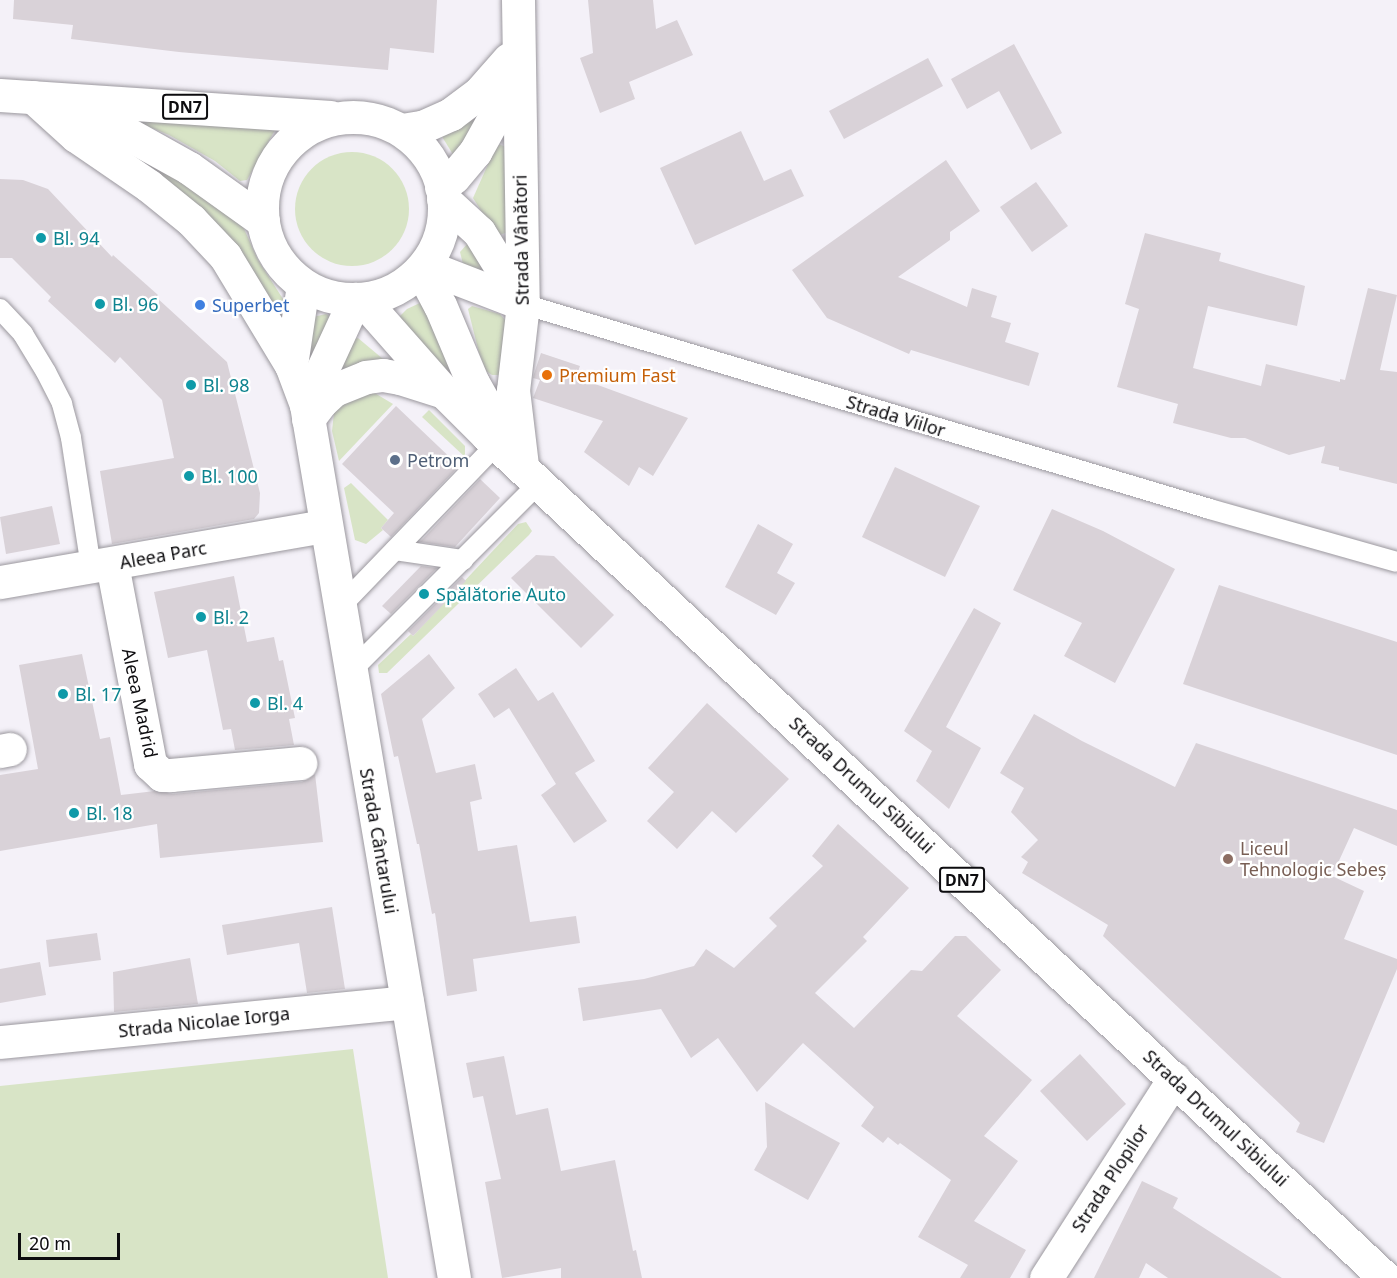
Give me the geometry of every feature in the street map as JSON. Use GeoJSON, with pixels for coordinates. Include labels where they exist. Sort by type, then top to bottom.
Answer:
{"type":"FeatureCollection","features":[{"type":"Feature","properties":{"kind":"street","name":"Strada Vânători"},"geometry":{"type":"LineString","coordinates":[[518,0],[523,304],[513,390],[530,474]]}},
{"type":"Feature","properties":{"kind":"street","name":"Strada Vânători"},"geometry":{"type":"LineString","coordinates":[[442,193],[466,165],[480,143],[500,103],[518,49]]}},
{"type":"Feature","properties":{"kind":"street"},"geometry":{"type":"LineString","coordinates":[[402,130],[436,122],[464,105],[491,80],[518,49]]}},
{"type":"Feature","properties":{"kind":"street","name":"DN7"},"geometry":{"type":"LineString","coordinates":[[0,95],[337,117]]}},
{"type":"Feature","properties":{"kind":"street"},"geometry":{"type":"LineString","coordinates":[[33,97],[76,136],[149,186],[191,220],[225,256],[291,365]]}},
{"type":"Feature","properties":{"kind":"street","name":"DN7"},"geometry":{"type":"LineString","coordinates":[[33,97],[119,129],[189,168],[262,221]]}},
{"type":"Feature","properties":{"kind":"street"},"geometry":{"type":"LineString","coordinates":[[361,116],[384,121],[402,130],[423,148],[436,168],[442,193],[441,234],[423,268],[392,290],[358,299],[322,293],[303,285],[283,266],[270,246],[262,221],[262,200],[267,176],[278,155],[294,137],[314,124],[337,117],[361,116]]}},
{"type":"Feature","properties":{"kind":"street"},"geometry":{"type":"LineString","coordinates":[[442,193],[479,232],[523,304]]}},
{"type":"Feature","properties":{"kind":"street"},"geometry":{"type":"LineString","coordinates":[[423,268],[523,304]]}},
{"type":"Feature","properties":{"kind":"street","name":"Strada Drumul Sibiului"},"geometry":{"type":"LineString","coordinates":[[423,268],[483,402],[530,474]]}},
{"type":"Feature","properties":{"kind":"street","name":"Strada Cântarului"},"geometry":{"type":"LineString","coordinates":[[303,285],[291,365],[307,412],[454,1278]]}},
{"type":"Feature","properties":{"kind":"street"},"geometry":{"type":"LineString","coordinates":[[307,412],[358,299]]}},
{"type":"Feature","properties":{"kind":"street","name":"Strada Drumul Sibiului"},"geometry":{"type":"LineString","coordinates":[[358,299],[444,392],[497,444],[1385,1278]]}},
{"type":"Feature","properties":{"kind":"street"},"geometry":{"type":"LineString","coordinates":[[307,412],[334,390],[366,377],[383,375],[400,378],[444,392]]}},
{"type":"Feature","properties":{"kind":"street","name":"Aleea Parc"},"geometry":{"type":"LineString","coordinates":[[0,582],[325,526]]}},
{"type":"Feature","properties":{"kind":"street","name":"Aleea Madrid"},"geometry":{"type":"LineString","coordinates":[[102,565],[150,764],[162,775],[171,775],[300,763]]}},
{"type":"Feature","properties":{"kind":"street","name":"Strada Nicolae Iorga"},"geometry":{"type":"LineString","coordinates":[[0,1042],[407,1002]]}},
{"type":"Feature","properties":{"kind":"street","name":"Strada Plopilor"},"geometry":{"type":"LineString","coordinates":[[1046,1278],[1174,1079]]}},
{"type":"Feature","properties":{"kind":"lane","name":"Strada Viilor"},"geometry":{"type":"LineString","coordinates":[[523,304],[1210,509],[1397,562]]}},
{"type":"Feature","properties":{"kind":"lane","name":"Aleea Madrid"},"geometry":{"type":"LineString","coordinates":[[0,309],[23,334],[62,404],[102,565]]}},
{"type":"Feature","properties":{"kind":"lane"},"geometry":{"type":"LineString","coordinates":[[339,608],[497,444]]}},
{"type":"Feature","properties":{"kind":"lane"},"geometry":{"type":"LineString","coordinates":[[350,672],[463,560],[530,474]]}},
{"type":"Feature","properties":{"kind":"lane"},"geometry":{"type":"LineString","coordinates":[[395,550],[463,560]]}},
{"type":"Feature","properties":{"kind":"green space"},"geometry":{"type":"Polygon","coordinates":[[[485,111],[457,161],[441,135],[485,111]]]}},
{"type":"Feature","properties":{"kind":"green space"},"geometry":{"type":"Polygon","coordinates":[[[125,117],[275,130],[247,180],[240,181],[215,161],[169,135],[125,117]]]}},
{"type":"Feature","properties":{"kind":"green space"},"geometry":{"type":"Polygon","coordinates":[[[497,144],[511,148],[508,232],[497,236],[473,198],[497,144]]]}},
{"type":"Feature","properties":{"kind":"green space"},"geometry":{"type":"Polygon","coordinates":[[[115,145],[144,153],[241,222],[258,260],[287,307],[282,316],[277,315],[115,145]]]}},
{"type":"Feature","properties":{"kind":"green space"},"geometry":{"type":"Polygon","coordinates":[[[352,152],[374,156],[393,168],[405,187],[409,209],[405,231],[393,250],[374,262],[352,266],[330,262],[311,250],[299,231],[295,209],[299,187],[311,168],[330,156],[352,152]]]}},
{"type":"Feature","properties":{"kind":"green space"},"geometry":{"type":"Polygon","coordinates":[[[470,241],[505,290],[466,276],[460,252],[470,241]]]}},
{"type":"Feature","properties":{"kind":"green space"},"geometry":{"type":"Polygon","coordinates":[[[422,302],[466,391],[397,319],[407,309],[422,302]]]}},
{"type":"Feature","properties":{"kind":"green space"},"geometry":{"type":"Polygon","coordinates":[[[472,306],[500,314],[506,321],[501,375],[492,375],[486,371],[468,309],[472,306]]]}},
{"type":"Feature","properties":{"kind":"green space"},"geometry":{"type":"Polygon","coordinates":[[[326,314],[331,317],[305,368],[313,317],[326,314]]]}},
{"type":"Feature","properties":{"kind":"green space"},"geometry":{"type":"Polygon","coordinates":[[[358,338],[383,359],[337,373],[354,339],[358,338]]]}},
{"type":"Feature","properties":{"kind":"green space"},"geometry":{"type":"Polygon","coordinates":[[[373,392],[393,404],[339,461],[332,431],[334,413],[341,405],[373,392]]]}},
{"type":"Feature","properties":{"kind":"green space"},"geometry":{"type":"Polygon","coordinates":[[[429,410],[465,446],[465,457],[422,417],[429,410]]]}},
{"type":"Feature","properties":{"kind":"green space"},"geometry":{"type":"Polygon","coordinates":[[[351,483],[388,520],[381,528],[383,530],[366,544],[355,540],[344,488],[351,483]]]}},
{"type":"Feature","properties":{"kind":"green space"},"geometry":{"type":"Polygon","coordinates":[[[526,522],[532,531],[529,535],[387,673],[379,673],[378,665],[411,634],[413,636],[518,524],[526,522]]]}},
{"type":"Feature","properties":{"kind":"green space"},"geometry":{"type":"Polygon","coordinates":[[[353,1049],[388,1278],[0,1278],[0,1086],[353,1049]]]}},
{"type":"Feature","properties":{"kind":"building"},"geometry":{"type":"Polygon","coordinates":[[[14,0],[437,0],[434,53],[390,48],[388,70],[179,52],[71,39],[73,25],[13,19],[14,0]]]}},
{"type":"Feature","properties":{"kind":"building"},"geometry":{"type":"Polygon","coordinates":[[[588,0],[653,0],[656,29],[677,20],[693,55],[629,82],[635,99],[600,113],[580,58],[593,53],[588,0]]]}},
{"type":"Feature","properties":{"kind":"building"},"geometry":{"type":"Polygon","coordinates":[[[1014,44],[1062,133],[1031,150],[999,91],[967,109],[951,79],[1014,44]]]}},
{"type":"Feature","properties":{"kind":"building"},"geometry":{"type":"Polygon","coordinates":[[[928,58],[943,86],[844,139],[829,111],[928,58]]]}},
{"type":"Feature","properties":{"kind":"building"},"geometry":{"type":"Polygon","coordinates":[[[741,131],[764,181],[791,169],[804,196],[695,245],[660,168],[741,131]]]}},
{"type":"Feature","properties":{"kind":"building"},"geometry":{"type":"Polygon","coordinates":[[[946,160],[980,211],[950,232],[950,240],[898,277],[967,307],[972,288],[997,296],[991,317],[1011,323],[1005,342],[1039,353],[1029,386],[911,350],[909,354],[827,318],[792,270],[946,160]]]}},
{"type":"Feature","properties":{"kind":"building"},"geometry":{"type":"Polygon","coordinates":[[[0,179],[23,180],[48,189],[112,257],[113,255],[158,295],[156,297],[227,362],[260,493],[259,513],[254,519],[112,544],[100,471],[174,458],[162,400],[120,357],[115,363],[48,301],[51,297],[12,258],[0,258],[0,179]]]}},
{"type":"Feature","properties":{"kind":"building"},"geometry":{"type":"Polygon","coordinates":[[[1036,182],[1068,226],[1032,252],[1000,207],[1036,182]]]}},
{"type":"Feature","properties":{"kind":"building"},"geometry":{"type":"Polygon","coordinates":[[[1145,233],[1221,253],[1219,261],[1305,286],[1297,326],[1208,306],[1193,368],[1261,386],[1266,364],[1340,382],[1340,379],[1345,380],[1368,288],[1397,295],[1380,370],[1397,372],[1397,484],[1339,470],[1339,467],[1321,463],[1325,446],[1289,455],[1245,438],[1231,438],[1173,423],[1178,404],[1117,387],[1139,309],[1125,304],[1145,233]]]}},
{"type":"Feature","properties":{"kind":"building"},"geometry":{"type":"Polygon","coordinates":[[[541,353],[580,366],[576,377],[688,418],[653,476],[639,467],[629,486],[584,452],[603,421],[533,398],[540,380],[533,378],[541,353]]]}},
{"type":"Feature","properties":{"kind":"building","name":"Petrom"},"geometry":{"type":"Polygon","coordinates":[[[396,406],[459,466],[391,537],[381,528],[394,513],[342,464],[396,406]]]}},
{"type":"Feature","properties":{"kind":"building"},"geometry":{"type":"Polygon","coordinates":[[[895,467],[980,506],[945,577],[862,537],[895,467]]]}},
{"type":"Feature","properties":{"kind":"building"},"geometry":{"type":"Polygon","coordinates":[[[480,479],[500,498],[455,547],[420,542],[480,479]]]}},
{"type":"Feature","properties":{"kind":"building"},"geometry":{"type":"Polygon","coordinates":[[[52,506],[60,544],[6,554],[0,517],[52,506]]]}},
{"type":"Feature","properties":{"kind":"building"},"geometry":{"type":"Polygon","coordinates":[[[1052,509],[1103,531],[1175,569],[1115,683],[1064,656],[1082,623],[1013,590],[1052,509]]]}},
{"type":"Feature","properties":{"kind":"building"},"geometry":{"type":"Polygon","coordinates":[[[758,524],[793,544],[777,573],[795,583],[776,615],[725,587],[758,524]]]}},
{"type":"Feature","properties":{"kind":"building"},"geometry":{"type":"Polygon","coordinates":[[[536,555],[554,556],[614,615],[581,648],[511,578],[536,555]]]}},
{"type":"Feature","properties":{"kind":"building"},"geometry":{"type":"Polygon","coordinates":[[[421,566],[437,568],[391,614],[382,606],[421,566]]]}},
{"type":"Feature","properties":{"kind":"building"},"geometry":{"type":"Polygon","coordinates":[[[234,576],[247,642],[274,637],[279,661],[283,660],[295,718],[289,719],[294,745],[235,750],[231,729],[223,730],[207,650],[168,658],[154,592],[234,576]]]}},
{"type":"Feature","properties":{"kind":"building"},"geometry":{"type":"Polygon","coordinates":[[[462,577],[466,581],[413,636],[408,631],[462,577]]]}},
{"type":"Feature","properties":{"kind":"building"},"geometry":{"type":"Polygon","coordinates":[[[1219,585],[1397,642],[1397,755],[1183,684],[1219,585]]]}},
{"type":"Feature","properties":{"kind":"building"},"geometry":{"type":"Polygon","coordinates":[[[974,608],[1001,623],[946,727],[981,748],[949,809],[916,781],[932,751],[904,731],[974,608]]]}},
{"type":"Feature","properties":{"kind":"building"},"geometry":{"type":"Polygon","coordinates":[[[82,654],[100,739],[110,737],[121,795],[155,791],[173,794],[302,782],[315,774],[323,842],[160,858],[157,824],[0,851],[0,775],[38,769],[19,665],[82,654]]]}},
{"type":"Feature","properties":{"kind":"building"},"geometry":{"type":"Polygon","coordinates":[[[429,654],[455,688],[422,719],[436,773],[475,764],[482,799],[470,802],[478,851],[517,845],[530,922],[576,916],[580,943],[473,959],[477,991],[447,996],[435,913],[432,914],[419,844],[417,844],[398,756],[394,757],[381,694],[429,654]]]}},
{"type":"Feature","properties":{"kind":"building"},"geometry":{"type":"Polygon","coordinates":[[[516,668],[538,701],[553,692],[595,761],[575,773],[607,821],[574,843],[541,795],[556,784],[509,708],[494,718],[478,694],[516,668]]]}},
{"type":"Feature","properties":{"kind":"building"},"geometry":{"type":"Polygon","coordinates":[[[707,703],[789,779],[736,833],[712,811],[677,849],[647,821],[674,792],[648,768],[707,703]]]}},
{"type":"Feature","properties":{"kind":"building","name":"Liceul Tehnologic Sebeș"},"geometry":{"type":"Polygon","coordinates":[[[1034,714],[1082,741],[1175,787],[1196,743],[1397,810],[1397,846],[1354,828],[1332,876],[1364,891],[1344,939],[1397,959],[1397,969],[1324,1143],[1296,1132],[1300,1123],[1103,936],[1108,925],[1022,873],[1028,862],[1021,857],[1038,840],[1011,812],[1024,788],[1000,773],[1034,714]]]}},
{"type":"Feature","properties":{"kind":"building"},"geometry":{"type":"Polygon","coordinates":[[[838,824],[909,888],[863,937],[867,941],[815,993],[854,1028],[911,970],[922,971],[955,936],[966,936],[1001,970],[957,1016],[1032,1080],[984,1136],[1018,1161],[974,1221],[1026,1250],[1010,1278],[960,1278],[968,1265],[918,1237],[951,1180],[900,1143],[898,1145],[888,1137],[883,1143],[861,1126],[874,1107],[803,1043],[757,1092],[718,1038],[691,1058],[661,1009],[583,1021],[578,988],[644,979],[694,966],[706,949],[734,968],[777,926],[769,918],[823,866],[812,856],[838,824]]]}},
{"type":"Feature","properties":{"kind":"building"},"geometry":{"type":"Polygon","coordinates":[[[332,907],[345,989],[307,993],[299,943],[227,955],[222,925],[332,907]]]}},
{"type":"Feature","properties":{"kind":"building"},"geometry":{"type":"Polygon","coordinates":[[[97,933],[101,960],[49,967],[46,940],[97,933]]]}},
{"type":"Feature","properties":{"kind":"building"},"geometry":{"type":"Polygon","coordinates":[[[190,958],[198,1004],[114,1012],[113,972],[190,958]]]}},
{"type":"Feature","properties":{"kind":"building"},"geometry":{"type":"Polygon","coordinates":[[[40,962],[46,995],[0,1003],[0,969],[40,962]]]}},
{"type":"Feature","properties":{"kind":"building"},"geometry":{"type":"Polygon","coordinates":[[[1080,1054],[1126,1104],[1087,1141],[1040,1091],[1080,1054]]]}},
{"type":"Feature","properties":{"kind":"building"},"geometry":{"type":"Polygon","coordinates":[[[504,1056],[516,1115],[548,1108],[561,1171],[615,1160],[633,1251],[636,1250],[642,1278],[561,1278],[561,1268],[502,1278],[485,1182],[501,1179],[483,1096],[473,1098],[466,1063],[504,1056]]]}},
{"type":"Feature","properties":{"kind":"building"},"geometry":{"type":"Polygon","coordinates":[[[765,1102],[840,1143],[808,1200],[754,1170],[767,1147],[765,1102]]]}},
{"type":"Feature","properties":{"kind":"building"},"geometry":{"type":"Polygon","coordinates":[[[1142,1181],[1178,1198],[1173,1208],[1282,1278],[1168,1278],[1146,1263],[1139,1278],[1094,1278],[1142,1181]]]}},
{"type":"Feature","properties":{"kind":"place","name":"Bl. 94"},"geometry":{"type":"Point","coordinates":[41,238]}},
{"type":"Feature","properties":{"kind":"place","name":"Bl. 96"},"geometry":{"type":"Point","coordinates":[100,304]}},
{"type":"Feature","properties":{"kind":"place","name":"Superbet"},"geometry":{"type":"Point","coordinates":[200,305]}},
{"type":"Feature","properties":{"kind":"place","name":"Premium Fast"},"geometry":{"type":"Point","coordinates":[547,375]}},
{"type":"Feature","properties":{"kind":"place","name":"Bl. 98"},"geometry":{"type":"Point","coordinates":[191,385]}},
{"type":"Feature","properties":{"kind":"place","name":"Petrom"},"geometry":{"type":"Point","coordinates":[395,460]}},
{"type":"Feature","properties":{"kind":"place","name":"Bl. 100"},"geometry":{"type":"Point","coordinates":[189,476]}},
{"type":"Feature","properties":{"kind":"place","name":"Spălătorie Auto"},"geometry":{"type":"Point","coordinates":[424,594]}},
{"type":"Feature","properties":{"kind":"place","name":"Bl. 2"},"geometry":{"type":"Point","coordinates":[201,617]}},
{"type":"Feature","properties":{"kind":"place","name":"Bl. 17"},"geometry":{"type":"Point","coordinates":[63,694]}},
{"type":"Feature","properties":{"kind":"place","name":"Bl. 4"},"geometry":{"type":"Point","coordinates":[255,703]}},
{"type":"Feature","properties":{"kind":"place","name":"Bl. 18"},"geometry":{"type":"Point","coordinates":[74,813]}},
{"type":"Feature","properties":{"kind":"place","name":"Liceul Tehnologic Sebeș"},"geometry":{"type":"Point","coordinates":[1228,859]}}]}
